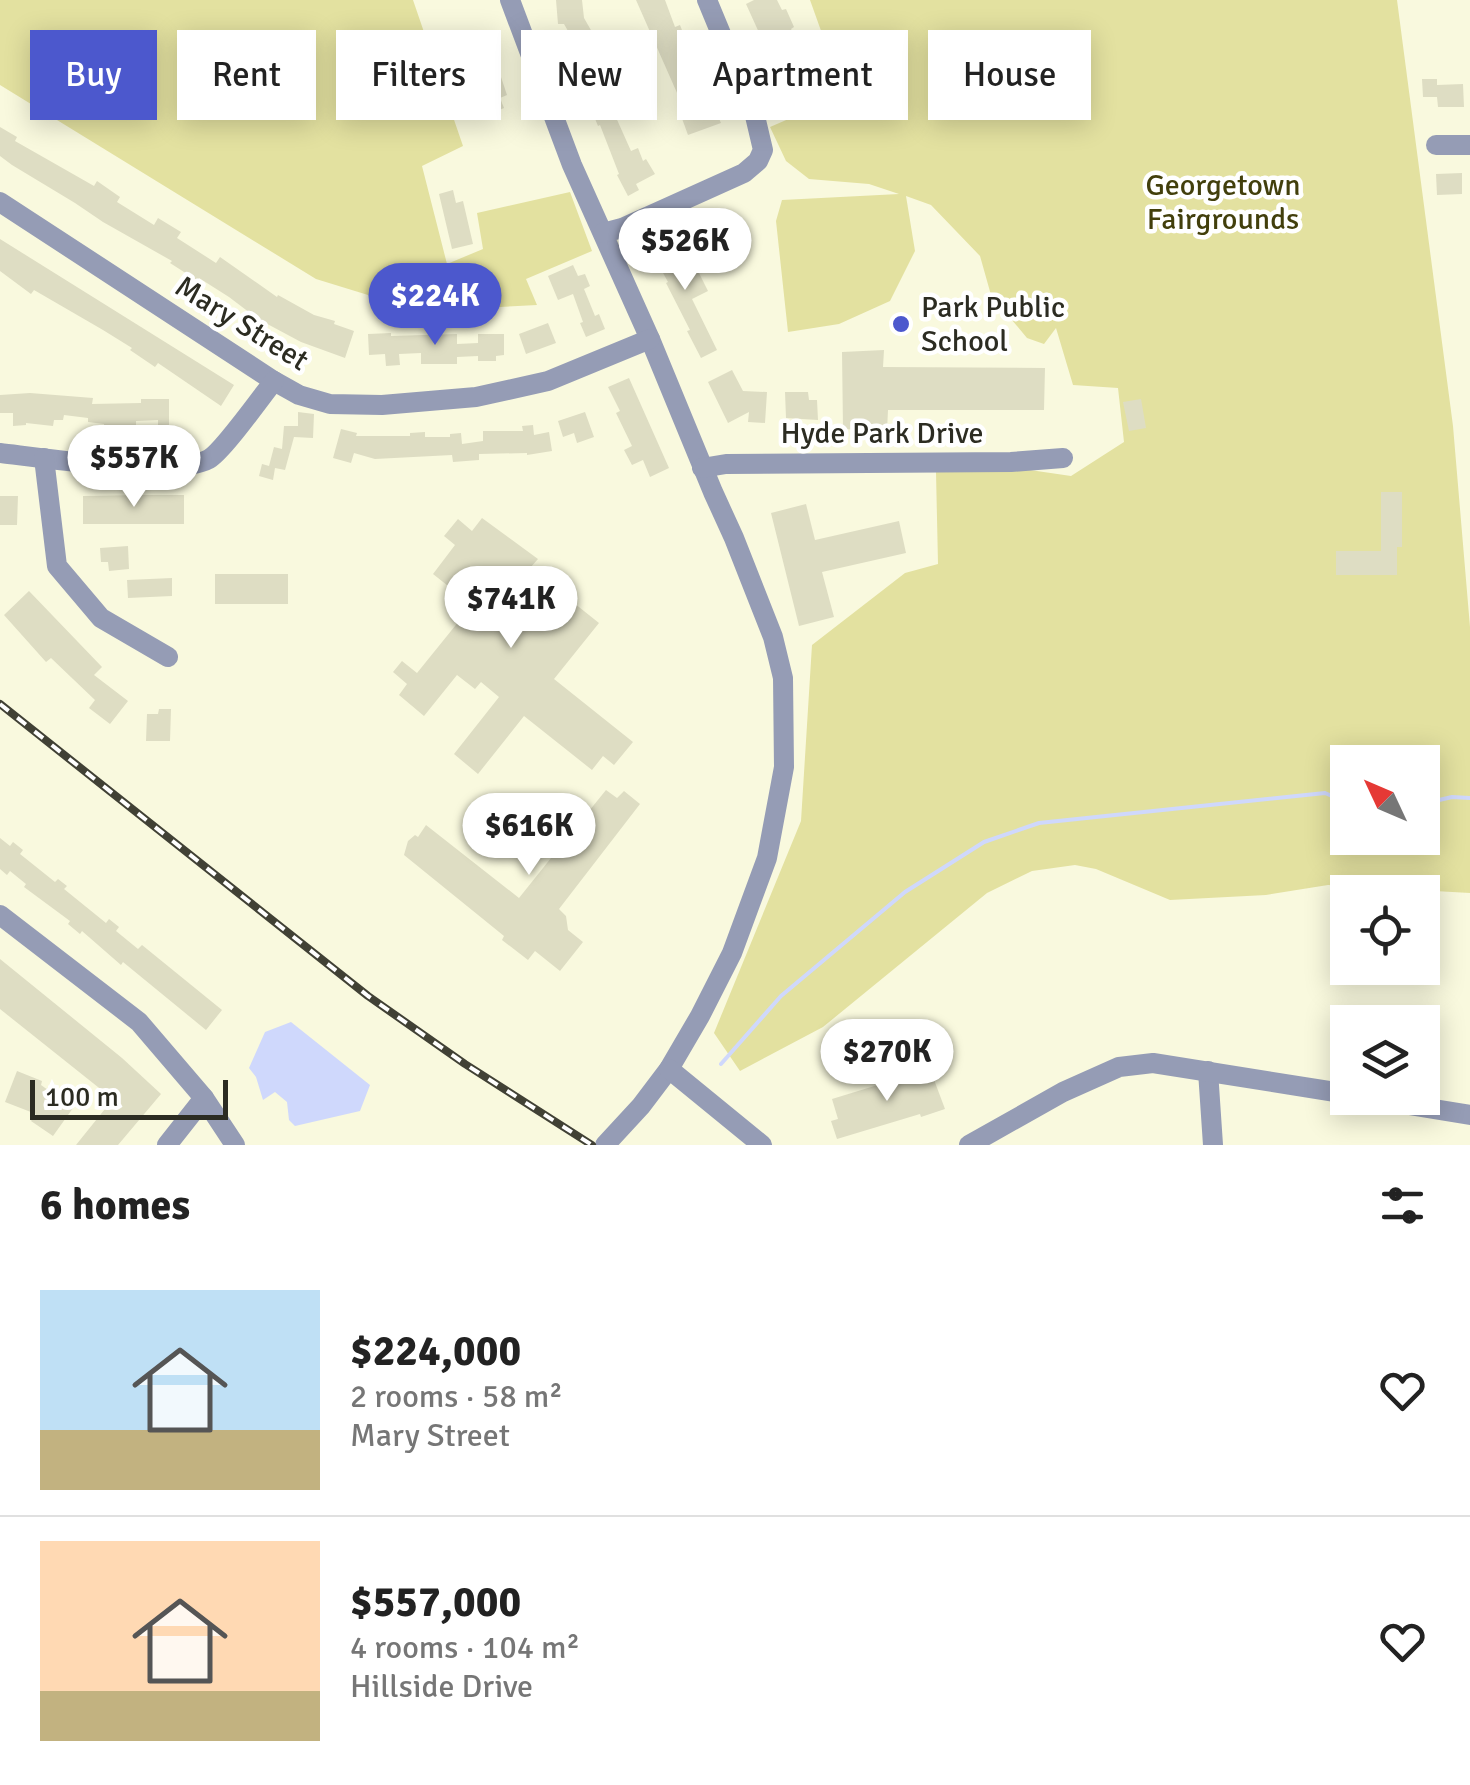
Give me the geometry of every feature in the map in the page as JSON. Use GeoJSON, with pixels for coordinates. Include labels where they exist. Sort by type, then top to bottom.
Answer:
{"type":"FeatureCollection","features":[{"type":"Feature","properties":{"kind":"street"},"geometry":{"type":"LineString","coordinates":[[510,0],[572,165],[734,538],[772,638],[782,678],[784,767],[766,858],[732,952],[669,1068],[641,1106],[604,1145]]}},
{"type":"Feature","properties":{"kind":"street"},"geometry":{"type":"LineString","coordinates":[[603,233],[744,172],[764,150],[755,116],[707,0]]}},
{"type":"Feature","properties":{"kind":"street"},"geometry":{"type":"LineString","coordinates":[[1436,146],[1470,145]]}},
{"type":"Feature","properties":{"kind":"street","name":"Mary Street"},"geometry":{"type":"LineString","coordinates":[[0,202],[274,381],[299,395],[330,404],[382,405],[476,397],[548,381],[650,339]]}},
{"type":"Feature","properties":{"kind":"street"},"geometry":{"type":"LineString","coordinates":[[0,453],[128,466],[194,464],[212,458],[274,381]]}},
{"type":"Feature","properties":{"kind":"street"},"geometry":{"type":"LineString","coordinates":[[44,458],[57,566],[101,618],[168,657]]}},
{"type":"Feature","properties":{"kind":"street","name":"Hyde Park Drive"},"geometry":{"type":"LineString","coordinates":[[702,468],[726,464],[1010,462],[1063,458]]}},
{"type":"Feature","properties":{"kind":"street"},"geometry":{"type":"LineString","coordinates":[[0,915],[139,1022],[204,1098],[235,1145]]}},
{"type":"Feature","properties":{"kind":"street"},"geometry":{"type":"LineString","coordinates":[[969,1145],[1062,1092],[1119,1067],[1153,1063],[1330,1091]]}},
{"type":"Feature","properties":{"kind":"street"},"geometry":{"type":"LineString","coordinates":[[669,1068],[762,1145]]}},
{"type":"Feature","properties":{"kind":"street"},"geometry":{"type":"LineString","coordinates":[[1208,1072],[1213,1145]]}},
{"type":"Feature","properties":{"kind":"street"},"geometry":{"type":"LineString","coordinates":[[167,1145],[204,1098]]}},
{"type":"Feature","properties":{"kind":"street"},"geometry":{"type":"LineString","coordinates":[[1440,1111],[1470,1116]]}},
{"type":"Feature","properties":{"kind":"green space"},"geometry":{"type":"Polygon","coordinates":[[[0,0],[413,0],[423,30],[336,30],[336,120],[454,120],[463,146],[422,166],[447,264],[483,249],[477,213],[570,192],[592,251],[526,279],[537,305],[420,311],[316,279],[57,120],[157,120],[157,30],[30,30],[30,103],[0,85],[0,0]]]}},
{"type":"Feature","properties":{"kind":"green space","name":"Georgetown Fairgrounds"},"geometry":{"type":"Polygon","coordinates":[[[810,0],[1397,0],[1453,426],[1470,627],[1470,893],[1440,891],[1440,875],[1330,875],[1330,885],[1266,895],[1170,900],[1096,869],[1075,865],[1032,871],[987,893],[823,1027],[740,1071],[714,1033],[801,821],[812,645],[905,573],[938,564],[936,472],[1030,470],[1071,476],[1124,442],[1118,388],[1073,385],[1056,328],[1044,344],[1027,338],[991,295],[980,256],[931,205],[906,196],[915,251],[890,301],[839,324],[788,332],[776,221],[782,200],[899,194],[869,184],[809,179],[786,161],[770,127],[786,120],[908,120],[908,30],[821,30],[810,0]]]}},
{"type":"Feature","properties":{"kind":"water"},"geometry":{"type":"Polygon","coordinates":[[[291,1022],[370,1085],[360,1111],[295,1126],[289,1120],[287,1102],[275,1092],[263,1100],[249,1068],[265,1032],[291,1022]]]}},
{"type":"Feature","properties":{"kind":"building"},"geometry":{"type":"Polygon","coordinates":[[[556,0],[582,0],[584,18],[591,30],[567,30],[564,24],[558,24],[556,0]]]}},
{"type":"Feature","properties":{"kind":"building"},"geometry":{"type":"Polygon","coordinates":[[[636,0],[665,0],[675,27],[680,25],[682,30],[677,30],[677,93],[657,48],[657,30],[649,30],[636,0]]]}},
{"type":"Feature","properties":{"kind":"building"},"geometry":{"type":"Polygon","coordinates":[[[777,0],[794,27],[758,30],[746,4],[777,0]]]}},
{"type":"Feature","properties":{"kind":"building"},"geometry":{"type":"Polygon","coordinates":[[[1422,79],[1437,79],[1437,85],[1463,84],[1464,107],[1438,107],[1437,97],[1423,97],[1422,79]]]}},
{"type":"Feature","properties":{"kind":"building"},"geometry":{"type":"Polygon","coordinates":[[[596,120],[617,120],[631,151],[638,148],[655,174],[636,184],[639,190],[628,196],[600,125],[596,120]]]}},
{"type":"Feature","properties":{"kind":"building"},"geometry":{"type":"Polygon","coordinates":[[[683,120],[721,123],[688,135],[683,120]]]}},
{"type":"Feature","properties":{"kind":"building"},"geometry":{"type":"Polygon","coordinates":[[[0,127],[17,137],[15,141],[94,186],[97,181],[120,197],[117,202],[154,225],[158,218],[181,232],[177,238],[216,263],[220,257],[277,297],[354,331],[345,358],[301,342],[258,319],[172,261],[12,165],[0,156],[0,127]]]}},
{"type":"Feature","properties":{"kind":"building"},"geometry":{"type":"Polygon","coordinates":[[[1462,173],[1462,194],[1437,195],[1436,174],[1462,173]]]}},
{"type":"Feature","properties":{"kind":"building"},"geometry":{"type":"Polygon","coordinates":[[[453,190],[456,203],[463,201],[473,244],[452,249],[439,194],[453,190]]]}},
{"type":"Feature","properties":{"kind":"building"},"geometry":{"type":"Polygon","coordinates":[[[671,237],[692,275],[698,271],[708,291],[692,299],[717,350],[701,358],[650,249],[671,237]]]}},
{"type":"Feature","properties":{"kind":"building"},"geometry":{"type":"Polygon","coordinates":[[[0,239],[234,385],[221,406],[158,363],[155,367],[103,330],[34,290],[31,294],[0,271],[0,239]]]}},
{"type":"Feature","properties":{"kind":"building"},"geometry":{"type":"Polygon","coordinates":[[[573,265],[578,276],[585,274],[590,286],[584,289],[605,329],[586,337],[573,294],[558,300],[548,276],[573,265]]]}},
{"type":"Feature","properties":{"kind":"building"},"geometry":{"type":"Polygon","coordinates":[[[548,323],[556,343],[526,354],[519,334],[548,323]]]}},
{"type":"Feature","properties":{"kind":"building"},"geometry":{"type":"Polygon","coordinates":[[[368,334],[457,334],[457,344],[478,343],[478,334],[504,334],[504,355],[496,356],[496,361],[478,361],[478,356],[457,357],[457,364],[421,364],[421,353],[399,354],[400,365],[386,366],[385,354],[369,355],[368,334]]]}},
{"type":"Feature","properties":{"kind":"building"},"geometry":{"type":"Polygon","coordinates":[[[884,350],[883,367],[1045,368],[1044,410],[888,410],[887,431],[843,429],[842,352],[884,350]]]}},
{"type":"Feature","properties":{"kind":"building"},"geometry":{"type":"Polygon","coordinates":[[[732,370],[743,391],[767,392],[765,423],[748,422],[749,412],[728,423],[708,382],[732,370]]]}},
{"type":"Feature","properties":{"kind":"building"},"geometry":{"type":"Polygon","coordinates":[[[629,378],[669,468],[650,477],[643,460],[632,465],[624,450],[632,446],[608,387],[629,378]]]}},
{"type":"Feature","properties":{"kind":"building"},"geometry":{"type":"Polygon","coordinates":[[[785,392],[808,392],[809,400],[817,400],[818,420],[786,418],[785,392]]]}},
{"type":"Feature","properties":{"kind":"building"},"geometry":{"type":"Polygon","coordinates":[[[0,395],[93,398],[92,404],[169,399],[169,425],[158,426],[158,420],[136,421],[136,426],[104,427],[88,422],[88,418],[64,415],[63,420],[54,420],[53,426],[13,426],[13,413],[0,413],[0,395]]]}},
{"type":"Feature","properties":{"kind":"building"},"geometry":{"type":"Polygon","coordinates":[[[1141,399],[1146,428],[1129,431],[1123,402],[1141,399]]]}},
{"type":"Feature","properties":{"kind":"building"},"geometry":{"type":"Polygon","coordinates":[[[298,412],[314,414],[313,438],[294,437],[285,470],[275,468],[273,480],[259,476],[262,464],[269,466],[274,447],[282,449],[284,426],[298,426],[298,412]]]}},
{"type":"Feature","properties":{"kind":"building"},"geometry":{"type":"Polygon","coordinates":[[[585,412],[594,437],[577,443],[574,433],[563,437],[558,421],[585,412]]]}},
{"type":"Feature","properties":{"kind":"building"},"geometry":{"type":"Polygon","coordinates":[[[533,425],[534,435],[549,432],[552,451],[479,454],[479,460],[453,462],[452,455],[375,459],[354,453],[351,463],[333,458],[341,429],[357,433],[356,436],[410,436],[425,432],[425,437],[450,437],[461,433],[462,444],[483,441],[483,431],[523,431],[522,426],[533,425]]]}},
{"type":"Feature","properties":{"kind":"building"},"geometry":{"type":"Polygon","coordinates":[[[1381,492],[1402,492],[1402,547],[1397,547],[1397,575],[1336,575],[1336,551],[1381,551],[1381,492]]]}},
{"type":"Feature","properties":{"kind":"building"},"geometry":{"type":"Polygon","coordinates":[[[184,495],[184,524],[83,524],[83,496],[184,495]]]}},
{"type":"Feature","properties":{"kind":"building"},"geometry":{"type":"Polygon","coordinates":[[[0,496],[18,496],[17,525],[0,525],[0,496]]]}},
{"type":"Feature","properties":{"kind":"building"},"geometry":{"type":"Polygon","coordinates":[[[806,504],[815,540],[899,521],[906,553],[822,572],[834,617],[799,626],[771,513],[806,504]]]}},
{"type":"Feature","properties":{"kind":"building"},"geometry":{"type":"Polygon","coordinates":[[[482,518],[538,559],[530,568],[599,623],[554,679],[633,742],[614,765],[603,756],[592,770],[524,716],[478,774],[454,754],[499,697],[481,682],[475,689],[457,675],[424,716],[399,695],[407,684],[393,672],[402,661],[417,673],[472,605],[433,574],[455,545],[444,536],[458,519],[472,531],[482,518]]]}},
{"type":"Feature","properties":{"kind":"building"},"geometry":{"type":"Polygon","coordinates":[[[128,546],[129,569],[109,571],[108,562],[101,562],[100,548],[128,546]]]}},
{"type":"Feature","properties":{"kind":"building"},"geometry":{"type":"Polygon","coordinates":[[[215,574],[288,574],[288,604],[215,604],[215,574]]]}},
{"type":"Feature","properties":{"kind":"building"},"geometry":{"type":"Polygon","coordinates":[[[172,578],[172,596],[128,598],[127,580],[172,578]]]}},
{"type":"Feature","properties":{"kind":"building"},"geometry":{"type":"Polygon","coordinates":[[[29,591],[102,667],[94,675],[128,701],[110,724],[89,708],[95,700],[51,658],[46,662],[4,615],[29,591]]]}},
{"type":"Feature","properties":{"kind":"building"},"geometry":{"type":"Polygon","coordinates":[[[159,709],[171,709],[170,741],[146,741],[147,714],[158,714],[159,709]]]}},
{"type":"Feature","properties":{"kind":"building"},"geometry":{"type":"Polygon","coordinates":[[[606,790],[617,798],[624,791],[640,804],[559,909],[566,916],[568,930],[583,942],[560,971],[535,951],[528,960],[404,855],[408,841],[418,837],[426,825],[519,898],[555,853],[542,841],[531,844],[520,837],[517,828],[521,817],[529,812],[541,813],[568,837],[606,790]]]}},
{"type":"Feature","properties":{"kind":"building"},"geometry":{"type":"Polygon","coordinates":[[[0,838],[10,846],[13,842],[23,850],[20,854],[55,882],[58,879],[67,886],[64,889],[106,923],[109,919],[119,927],[116,931],[138,949],[142,945],[222,1010],[206,1030],[123,962],[121,965],[82,931],[80,934],[10,871],[7,875],[0,869],[0,838]]]}},
{"type":"Feature","properties":{"kind":"building"},"geometry":{"type":"Polygon","coordinates":[[[0,959],[161,1094],[118,1145],[76,1145],[113,1099],[0,1009],[0,959]]]}},
{"type":"Feature","properties":{"kind":"building"},"geometry":{"type":"Polygon","coordinates":[[[930,1069],[945,1109],[837,1139],[831,1121],[838,1119],[832,1099],[930,1069]]]}},
{"type":"Feature","properties":{"kind":"building"},"geometry":{"type":"Polygon","coordinates":[[[17,1071],[42,1081],[41,1085],[73,1108],[53,1136],[31,1121],[36,1114],[5,1102],[17,1071]]]}},
{"type":"Feature","properties":{"kind":"waterway"},"geometry":{"type":"LineString","coordinates":[[721,1064],[781,996],[905,892],[984,842],[1039,823],[1330,795]]}},
{"type":"Feature","properties":{"kind":"waterway"},"geometry":{"type":"LineString","coordinates":[[1440,800],[1470,798]]}},
{"type":"Feature","properties":{"kind":"railway"},"geometry":{"type":"LineString","coordinates":[[0,704],[368,996],[592,1145]]}},
{"type":"Feature","properties":{"kind":"place","name":"Park Public School"},"geometry":{"type":"Point","coordinates":[901,324]}}]}
